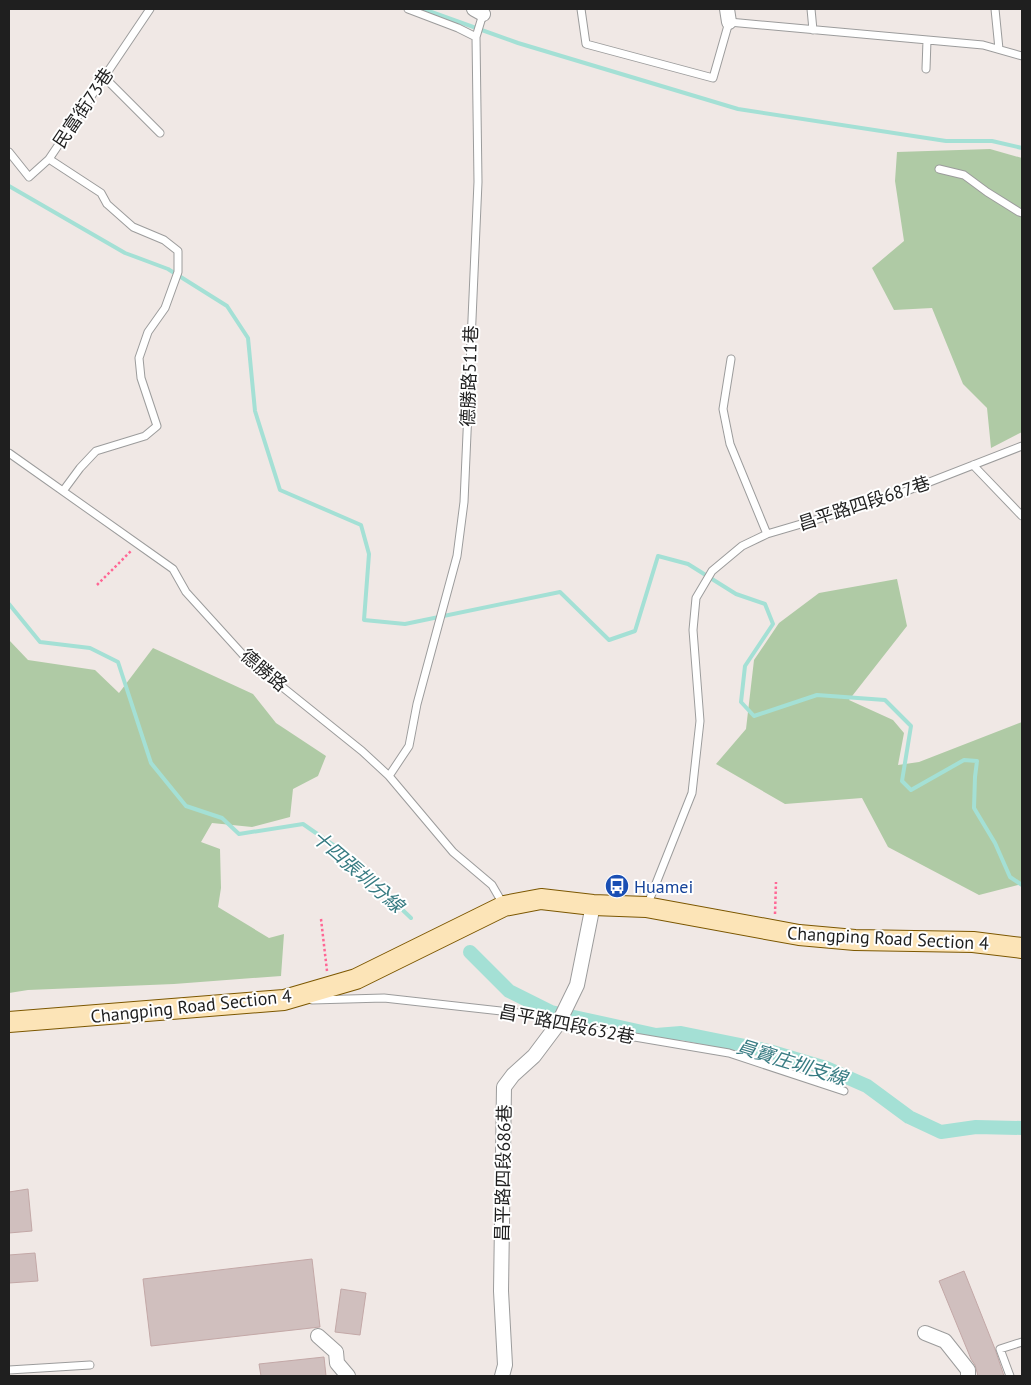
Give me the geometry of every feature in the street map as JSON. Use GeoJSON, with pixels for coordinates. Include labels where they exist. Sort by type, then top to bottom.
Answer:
{"type":"FeatureCollection","features":[{"type":"Feature","properties":{"kind":"street","name":"Changping Road Section 4"},"geometry":{"type":"LineString","coordinates":[[9,1022],[284,1000],[356,979],[504,906],[541,899],[593,905],[646,907],[800,935],[855,940],[973,942],[1016,947]]}},
{"type":"Feature","properties":{"kind":"street","name":"昌平路四段686巷"},"geometry":{"type":"LineString","coordinates":[[502,1376],[505,1365],[501,1291],[504,1087],[513,1075],[534,1056],[558,1024],[577,985],[593,905]]}},
{"type":"Feature","properties":{"kind":"street"},"geometry":{"type":"LineString","coordinates":[[925,1333],[945,1341],[968,1370],[968,1376]]}},
{"type":"Feature","properties":{"kind":"street"},"geometry":{"type":"LineString","coordinates":[[318,1336],[336,1352],[337,1363],[348,1376]]}},
{"type":"Feature","properties":{"kind":"lane","name":"民富街73巷"},"geometry":{"type":"LineString","coordinates":[[9,152],[29,177],[49,159],[150,9]]}},
{"type":"Feature","properties":{"kind":"lane"},"geometry":{"type":"LineString","coordinates":[[408,9],[476,36]]}},
{"type":"Feature","properties":{"kind":"lane"},"geometry":{"type":"LineString","coordinates":[[580,9],[586,44],[713,78],[728,16],[814,30],[982,45],[1022,56]]}},
{"type":"Feature","properties":{"kind":"lane"},"geometry":{"type":"LineString","coordinates":[[811,9],[814,30]]}},
{"type":"Feature","properties":{"kind":"lane"},"geometry":{"type":"LineString","coordinates":[[995,9],[1000,49]]}},
{"type":"Feature","properties":{"kind":"lane","name":"德勝路511巷"},"geometry":{"type":"LineString","coordinates":[[389,776],[409,746],[417,704],[457,556],[464,502],[478,182],[476,36],[478,11]]}},
{"type":"Feature","properties":{"kind":"lane"},"geometry":{"type":"LineString","coordinates":[[926,70],[927,40]]}},
{"type":"Feature","properties":{"kind":"lane"},"geometry":{"type":"LineString","coordinates":[[104,77],[160,133]]}},
{"type":"Feature","properties":{"kind":"lane"},"geometry":{"type":"LineString","coordinates":[[49,159],[101,193],[107,204],[133,227],[164,240],[178,251],[178,272],[164,308],[148,332],[139,358],[141,378],[157,426],[145,436],[96,451],[80,468],[63,491]]}},
{"type":"Feature","properties":{"kind":"lane"},"geometry":{"type":"LineString","coordinates":[[939,169],[964,175],[986,192],[1022,213]]}},
{"type":"Feature","properties":{"kind":"lane"},"geometry":{"type":"LineString","coordinates":[[731,359],[723,409],[730,444],[768,534]]}},
{"type":"Feature","properties":{"kind":"lane","name":"昌平路四段687巷"},"geometry":{"type":"LineString","coordinates":[[646,907],[692,793],[700,721],[692,630],[696,598],[712,571],[742,546],[768,534],[886,499],[1022,446]]}},
{"type":"Feature","properties":{"kind":"lane","name":"德勝路"},"geometry":{"type":"LineString","coordinates":[[9,453],[174,568],[186,592],[245,657],[362,751],[389,776],[453,852],[492,885],[504,906]]}},
{"type":"Feature","properties":{"kind":"lane"},"geometry":{"type":"LineString","coordinates":[[973,465],[1022,516]]}},
{"type":"Feature","properties":{"kind":"lane","name":"昌平路四段632巷"},"geometry":{"type":"LineString","coordinates":[[284,1000],[384,998],[529,1014],[558,1024],[729,1053],[844,1091]]}},
{"type":"Feature","properties":{"kind":"lane"},"geometry":{"type":"LineString","coordinates":[[1010,1376],[1000,1349],[1022,1342]]}},
{"type":"Feature","properties":{"kind":"lane"},"geometry":{"type":"LineString","coordinates":[[9,1370],[90,1365]]}},
{"type":"Feature","properties":{"kind":"path"},"geometry":{"type":"LineString","coordinates":[[97,585],[138,544]]}},
{"type":"Feature","properties":{"kind":"path"},"geometry":{"type":"LineString","coordinates":[[775,930],[776,882]]}},
{"type":"Feature","properties":{"kind":"path"},"geometry":{"type":"LineString","coordinates":[[321,919],[329,987]]}},
{"type":"Feature","properties":{"kind":"green space"},"geometry":{"type":"Polygon","coordinates":[[[990,149],[1022,158],[1022,432],[991,448],[987,408],[963,384],[932,308],[894,310],[872,268],[904,241],[895,181],[897,152],[990,149]]]}},
{"type":"Feature","properties":{"kind":"green space"},"geometry":{"type":"Polygon","coordinates":[[[897,579],[907,626],[849,700],[893,720],[904,733],[898,765],[919,762],[1022,722],[1022,884],[979,895],[888,847],[862,798],[785,804],[716,764],[746,729],[754,660],[779,623],[819,593],[897,579]]]}},
{"type":"Feature","properties":{"kind":"green space"},"geometry":{"type":"Polygon","coordinates":[[[9,640],[28,660],[95,670],[119,693],[153,648],[253,694],[276,723],[326,756],[318,776],[293,789],[290,817],[252,827],[212,823],[201,842],[220,849],[221,888],[218,907],[269,938],[284,934],[281,976],[174,984],[28,990],[9,993],[9,640]]]}},
{"type":"Feature","properties":{"kind":"building"},"geometry":{"type":"Polygon","coordinates":[[[28,1189],[32,1231],[9,1233],[9,1192],[28,1189]]]}},
{"type":"Feature","properties":{"kind":"building"},"geometry":{"type":"Polygon","coordinates":[[[35,1253],[38,1281],[9,1283],[9,1255],[35,1253]]]}},
{"type":"Feature","properties":{"kind":"building"},"geometry":{"type":"Polygon","coordinates":[[[312,1259],[320,1327],[151,1346],[143,1279],[312,1259]]]}},
{"type":"Feature","properties":{"kind":"building"},"geometry":{"type":"Polygon","coordinates":[[[964,1271],[1004,1376],[978,1376],[939,1281],[964,1271]]]}},
{"type":"Feature","properties":{"kind":"building"},"geometry":{"type":"Polygon","coordinates":[[[341,1289],[366,1293],[360,1335],[335,1332],[341,1289]]]}},
{"type":"Feature","properties":{"kind":"building"},"geometry":{"type":"Polygon","coordinates":[[[324,1357],[326,1376],[261,1376],[259,1364],[324,1357]]]}},
{"type":"Feature","properties":{"kind":"waterway"},"geometry":{"type":"LineString","coordinates":[[423,9],[518,43],[738,109],[946,141],[992,141],[1022,148]]}},
{"type":"Feature","properties":{"kind":"waterway"},"geometry":{"type":"LineString","coordinates":[[9,186],[125,253],[168,269],[227,306],[248,338],[255,411],[280,490],[361,525],[369,554],[364,620],[405,624],[560,592],[609,640],[635,631],[658,556],[688,564],[736,594],[765,604],[773,624],[745,666],[741,702],[754,716],[817,695],[885,700],[911,726],[902,781],[911,790],[964,760],[977,761],[974,808],[995,843],[1010,877],[1022,885]]}},
{"type":"Feature","properties":{"kind":"waterway","name":"十四張圳分線"},"geometry":{"type":"LineString","coordinates":[[9,604],[40,642],[90,648],[118,662],[151,763],[186,806],[222,818],[239,834],[303,824],[339,849],[411,918]]}},
{"type":"Feature","properties":{"kind":"waterway","name":"員寶庄圳支線"},"geometry":{"type":"LineString","coordinates":[[470,952],[509,991],[551,1012],[656,1035],[681,1033],[769,1051],[826,1068],[867,1086],[909,1117],[941,1132],[976,1127],[1022,1128]]}},
{"type":"Feature","properties":{"kind":"place","name":"Huamei"},"geometry":{"type":"Point","coordinates":[617,886]}}]}
